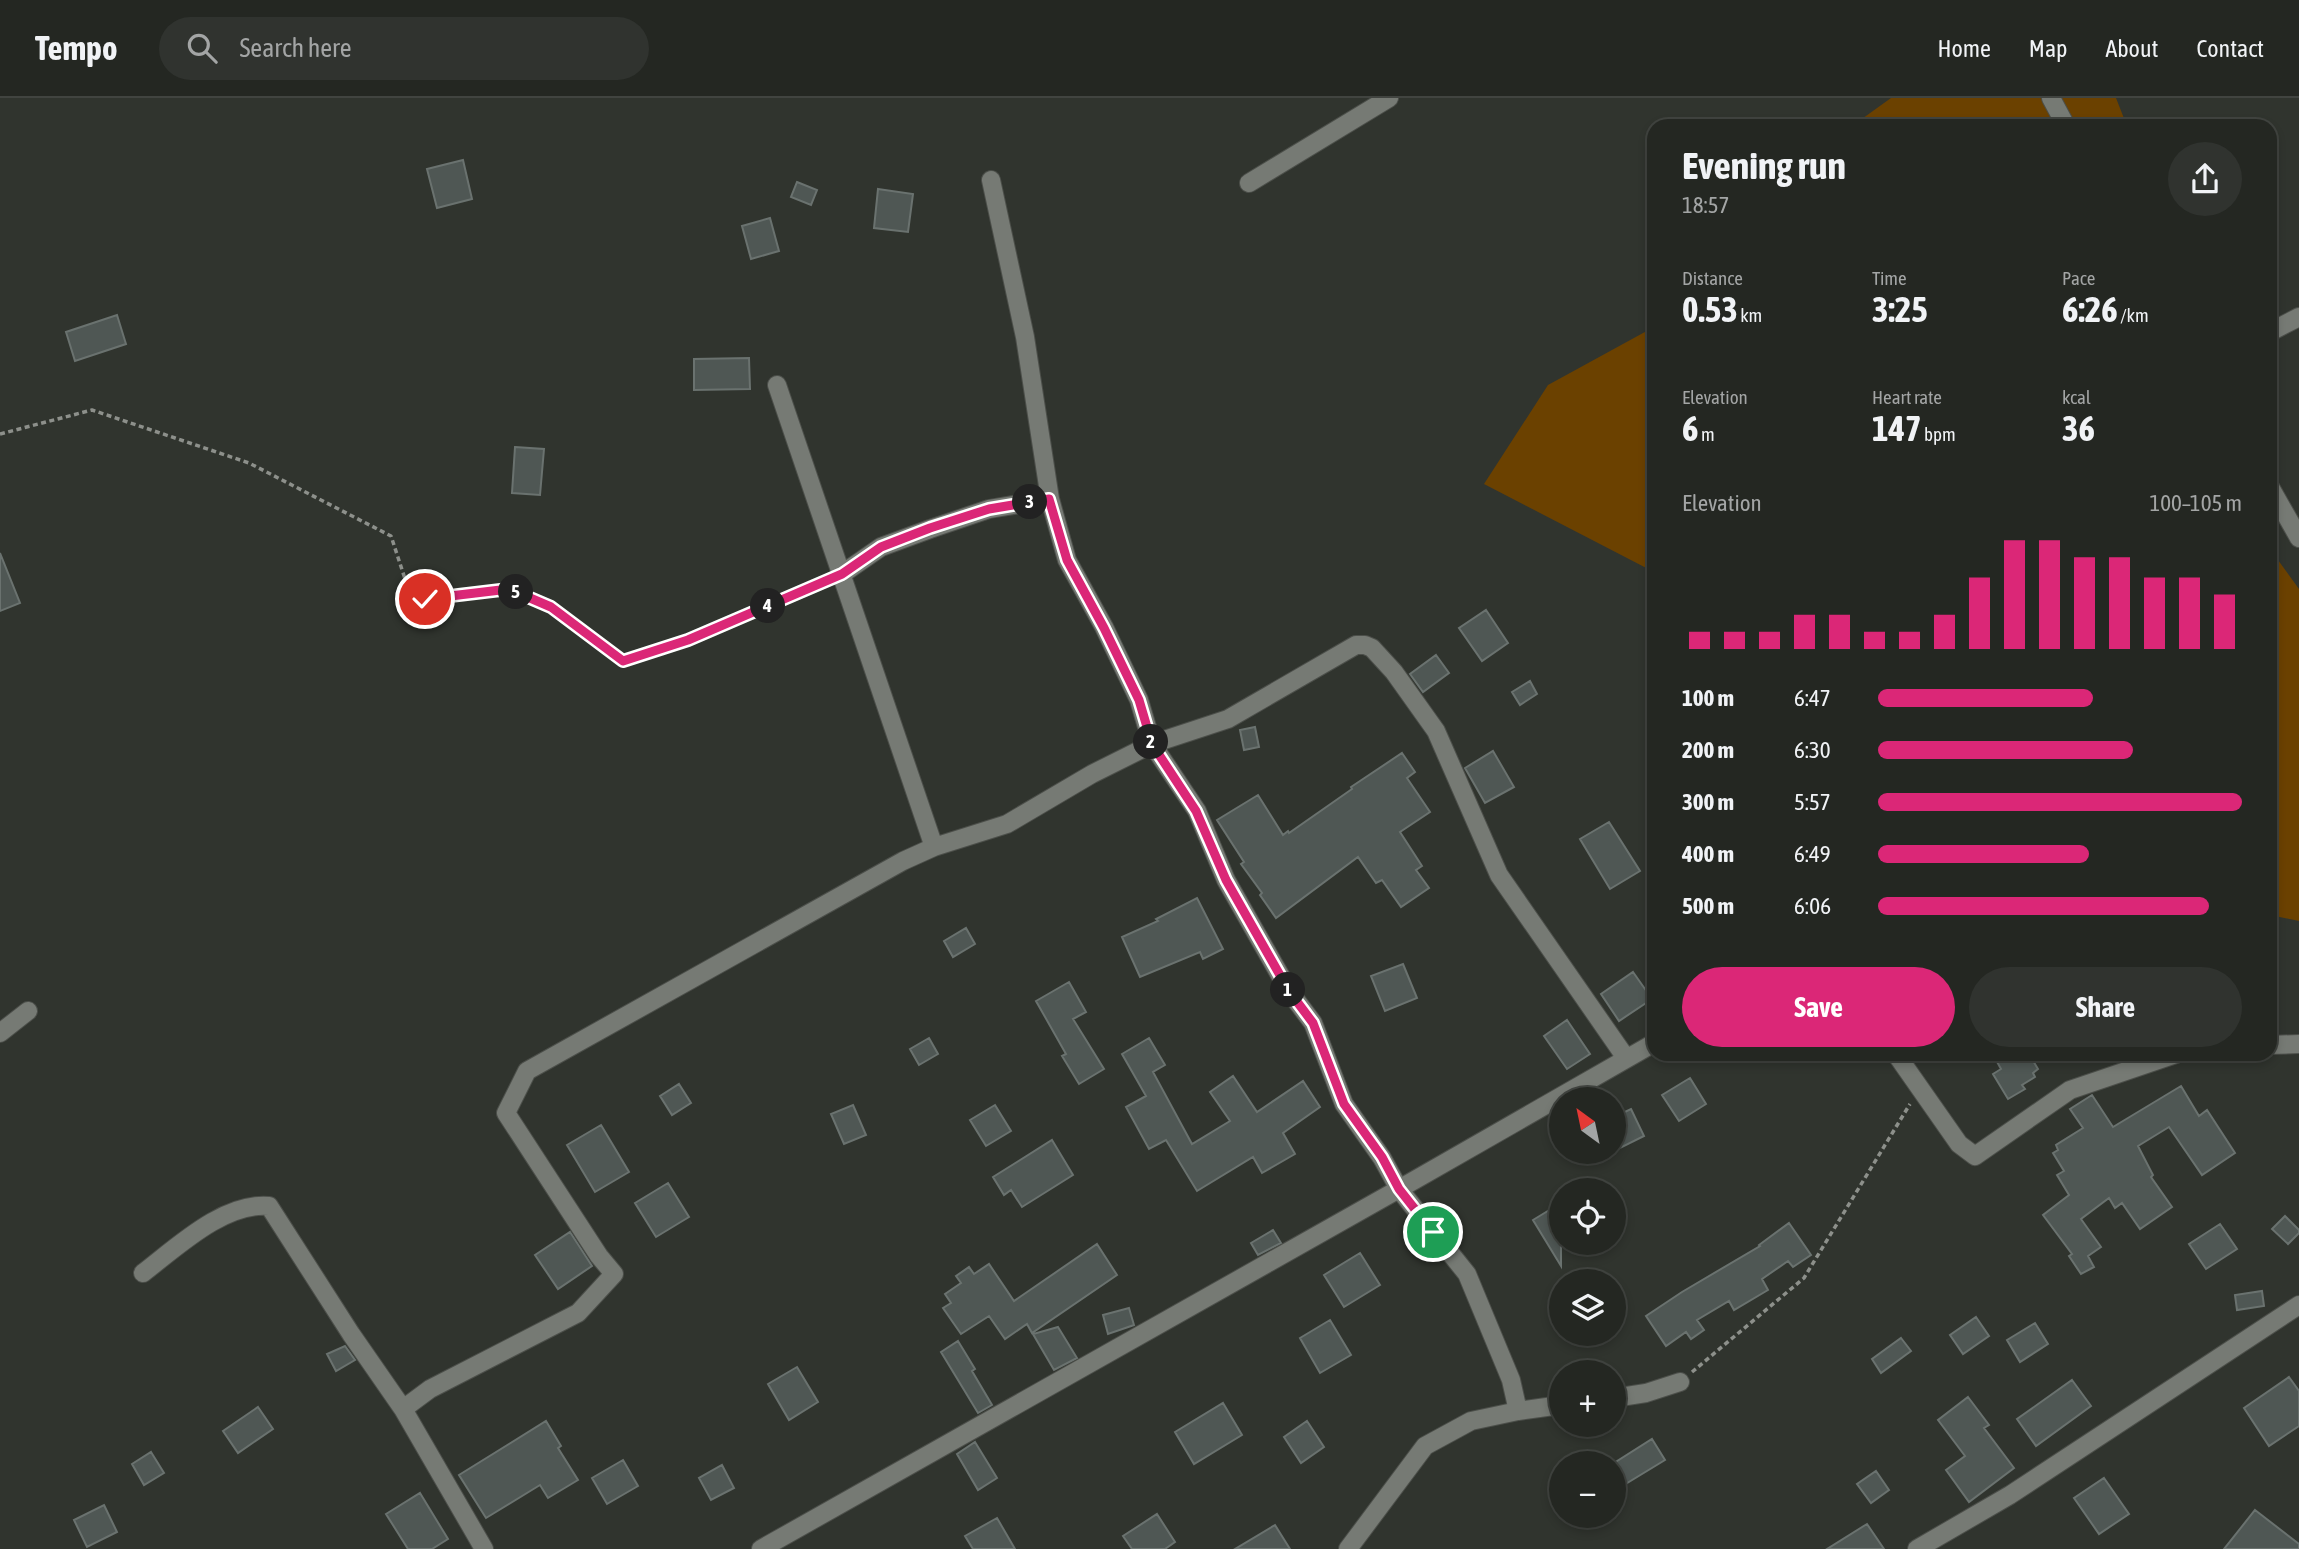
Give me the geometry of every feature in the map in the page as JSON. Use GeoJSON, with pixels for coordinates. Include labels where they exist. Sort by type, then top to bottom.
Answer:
{"type":"FeatureCollection","features":[{"type":"Feature","properties":{"kind":"street"},"geometry":{"type":"LineString","coordinates":[[1249,183],[1389,98]]}},
{"type":"Feature","properties":{"kind":"street"},"geometry":{"type":"LineString","coordinates":[[2051,98],[2062,119]]}},
{"type":"Feature","properties":{"kind":"street"},"geometry":{"type":"LineString","coordinates":[[991,180],[1025,337],[1049,499],[1067,560],[1139,700],[1152,744],[1196,811],[1226,880],[1289,991],[1313,1023],[1344,1104],[1382,1157],[1399,1189],[1466,1274],[1511,1380],[1518,1411]]}},
{"type":"Feature","properties":{"kind":"street"},"geometry":{"type":"LineString","coordinates":[[2277,328],[2299,317]]}},
{"type":"Feature","properties":{"kind":"street"},"geometry":{"type":"LineString","coordinates":[[777,385],[934,847]]}},
{"type":"Feature","properties":{"kind":"street"},"geometry":{"type":"LineString","coordinates":[[842,574],[881,547],[930,528],[989,509],[1049,499]]}},
{"type":"Feature","properties":{"kind":"street"},"geometry":{"type":"LineString","coordinates":[[2277,499],[2299,538]]}},
{"type":"Feature","properties":{"kind":"street"},"geometry":{"type":"LineString","coordinates":[[404,1409],[430,1389],[578,1312],[614,1274],[599,1256],[506,1113],[527,1071],[903,860],[934,847],[1007,824],[1091,774],[1152,744],[1228,719],[1356,645],[1372,648],[1394,672],[1436,732],[1499,875],[1626,1058]]}},
{"type":"Feature","properties":{"kind":"street"},"geometry":{"type":"LineString","coordinates":[[0,1033],[28,1011]]}},
{"type":"Feature","properties":{"kind":"street"},"geometry":{"type":"LineString","coordinates":[[2277,1045],[2299,1044]]}},
{"type":"Feature","properties":{"kind":"street"},"geometry":{"type":"LineString","coordinates":[[761,1549],[1647,1047]]}},
{"type":"Feature","properties":{"kind":"street"},"geometry":{"type":"LineString","coordinates":[[1901,1061],[1959,1144],[1975,1156],[2070,1090],[2155,1061]]}},
{"type":"Feature","properties":{"kind":"street"},"geometry":{"type":"LineString","coordinates":[[143,1273],[200,1230],[233,1211],[254,1204],[269,1206],[351,1334],[404,1409],[484,1549]]}},
{"type":"Feature","properties":{"kind":"street"},"geometry":{"type":"LineString","coordinates":[[1917,1549],[2010,1495],[2299,1305]]}},
{"type":"Feature","properties":{"kind":"street"},"geometry":{"type":"LineString","coordinates":[[1626,1396],[1680,1382]]}},
{"type":"Feature","properties":{"kind":"street"},"geometry":{"type":"LineString","coordinates":[[1348,1549],[1425,1446],[1471,1422],[1549,1407]]}},
{"type":"Feature","properties":{"kind":"path"},"geometry":{"type":"LineString","coordinates":[[0,433],[92,410],[249,463],[391,536],[407,585],[425,599],[509,589],[551,607],[623,661],[688,640],[842,574]]}},
{"type":"Feature","properties":{"kind":"path"},"geometry":{"type":"LineString","coordinates":[[1680,1382],[1804,1278],[1920,1089]]}},
{"type":"Feature","properties":{"kind":"shaded area"},"geometry":{"type":"Polygon","coordinates":[[[1891,98],[2116,98],[2124,119],[1862,119],[1891,98]]]}},
{"type":"Feature","properties":{"kind":"shaded area"},"geometry":{"type":"Polygon","coordinates":[[[1647,331],[1647,568],[1484,484],[1548,385],[1647,331]]]}},
{"type":"Feature","properties":{"kind":"shaded area"},"geometry":{"type":"Polygon","coordinates":[[[2277,559],[2299,589],[2299,921],[2277,916],[2277,559]]]}},
{"type":"Feature","properties":{"kind":"building"},"geometry":{"type":"Polygon","coordinates":[[[463,160],[472,199],[437,208],[427,169],[463,160]]]}},
{"type":"Feature","properties":{"kind":"building"},"geometry":{"type":"Polygon","coordinates":[[[797,182],[817,190],[811,205],[791,197],[797,182]]]}},
{"type":"Feature","properties":{"kind":"building"},"geometry":{"type":"Polygon","coordinates":[[[878,189],[913,194],[908,232],[874,228],[878,189]]]}},
{"type":"Feature","properties":{"kind":"building"},"geometry":{"type":"Polygon","coordinates":[[[770,218],[779,251],[751,259],[742,226],[770,218]]]}},
{"type":"Feature","properties":{"kind":"building"},"geometry":{"type":"Polygon","coordinates":[[[117,315],[126,344],[75,361],[66,332],[117,315]]]}},
{"type":"Feature","properties":{"kind":"building"},"geometry":{"type":"Polygon","coordinates":[[[749,358],[750,389],[694,390],[694,359],[749,358]]]}},
{"type":"Feature","properties":{"kind":"building"},"geometry":{"type":"Polygon","coordinates":[[[515,447],[544,449],[540,495],[512,493],[515,447]]]}},
{"type":"Feature","properties":{"kind":"building"},"geometry":{"type":"Polygon","coordinates":[[[0,553],[20,603],[0,611],[0,553]]]}},
{"type":"Feature","properties":{"kind":"building"},"geometry":{"type":"Polygon","coordinates":[[[1486,610],[1508,643],[1482,661],[1459,628],[1486,610]]]}},
{"type":"Feature","properties":{"kind":"building"},"geometry":{"type":"Polygon","coordinates":[[[1436,655],[1449,673],[1423,692],[1410,674],[1436,655]]]}},
{"type":"Feature","properties":{"kind":"building"},"geometry":{"type":"Polygon","coordinates":[[[1530,681],[1537,694],[1520,705],[1512,692],[1530,681]]]}},
{"type":"Feature","properties":{"kind":"building"},"geometry":{"type":"Polygon","coordinates":[[[1255,727],[1259,747],[1244,750],[1240,730],[1255,727]]]}},
{"type":"Feature","properties":{"kind":"building"},"geometry":{"type":"Polygon","coordinates":[[[1493,751],[1514,787],[1485,803],[1465,768],[1493,751]]]}},
{"type":"Feature","properties":{"kind":"building"},"geometry":{"type":"Polygon","coordinates":[[[1402,753],[1415,772],[1407,778],[1430,812],[1400,832],[1422,866],[1416,870],[1429,888],[1401,907],[1382,880],[1376,883],[1358,857],[1276,918],[1241,864],[1244,862],[1217,820],[1258,795],[1283,835],[1288,831],[1289,833],[1402,753]]]}},
{"type":"Feature","properties":{"kind":"building"},"geometry":{"type":"Polygon","coordinates":[[[1609,822],[1640,871],[1610,889],[1580,839],[1609,822]]]}},
{"type":"Feature","properties":{"kind":"building"},"geometry":{"type":"Polygon","coordinates":[[[1197,898],[1223,949],[1203,959],[1200,952],[1140,977],[1122,937],[1158,921],[1156,919],[1197,898]]]}},
{"type":"Feature","properties":{"kind":"building"},"geometry":{"type":"Polygon","coordinates":[[[966,928],[975,944],[953,957],[944,941],[966,928]]]}},
{"type":"Feature","properties":{"kind":"building"},"geometry":{"type":"Polygon","coordinates":[[[1403,964],[1417,998],[1385,1011],[1371,976],[1403,964]]]}},
{"type":"Feature","properties":{"kind":"building"},"geometry":{"type":"Polygon","coordinates":[[[1633,972],[1647,992],[1647,1002],[1619,1021],[1601,994],[1633,972]]]}},
{"type":"Feature","properties":{"kind":"building"},"geometry":{"type":"Polygon","coordinates":[[[1069,982],[1086,1012],[1073,1019],[1104,1069],[1079,1084],[1062,1056],[1066,1054],[1036,1001],[1069,982]]]}},
{"type":"Feature","properties":{"kind":"building"},"geometry":{"type":"Polygon","coordinates":[[[1567,1020],[1590,1054],[1567,1069],[1544,1036],[1567,1020]]]}},
{"type":"Feature","properties":{"kind":"building"},"geometry":{"type":"Polygon","coordinates":[[[929,1038],[938,1054],[919,1065],[910,1049],[929,1038]]]}},
{"type":"Feature","properties":{"kind":"building"},"geometry":{"type":"Polygon","coordinates":[[[1149,1038],[1165,1065],[1153,1072],[1192,1144],[1230,1121],[1210,1092],[1233,1076],[1257,1112],[1303,1081],[1320,1107],[1283,1133],[1295,1154],[1262,1173],[1253,1157],[1197,1191],[1166,1140],[1149,1149],[1126,1107],[1146,1096],[1122,1054],[1149,1038]]]}},
{"type":"Feature","properties":{"kind":"building"},"geometry":{"type":"Polygon","coordinates":[[[1997,1061],[2033,1061],[2038,1069],[2033,1073],[2035,1077],[2022,1085],[2025,1089],[2008,1099],[1993,1074],[2001,1069],[1997,1061]]]}},
{"type":"Feature","properties":{"kind":"building"},"geometry":{"type":"Polygon","coordinates":[[[1690,1078],[1706,1104],[1679,1121],[1662,1095],[1690,1078]]]}},
{"type":"Feature","properties":{"kind":"building"},"geometry":{"type":"Polygon","coordinates":[[[679,1084],[691,1103],[672,1115],[660,1096],[679,1084]]]}},
{"type":"Feature","properties":{"kind":"building"},"geometry":{"type":"Polygon","coordinates":[[[2181,1086],[2199,1116],[2207,1110],[2235,1153],[2202,1175],[2169,1127],[2138,1146],[2153,1175],[2151,1177],[2172,1207],[2140,1229],[2122,1203],[2115,1208],[2109,1198],[2081,1219],[2101,1247],[2088,1256],[2094,1267],[2081,1274],[2069,1256],[2072,1254],[2043,1215],[2069,1195],[2057,1175],[2064,1171],[2053,1153],[2058,1150],[2056,1145],[2083,1128],[2070,1109],[2092,1095],[2113,1127],[2181,1086]]]}},
{"type":"Feature","properties":{"kind":"building"},"geometry":{"type":"Polygon","coordinates":[[[853,1105],[866,1135],[844,1144],[831,1114],[853,1105]]]}},
{"type":"Feature","properties":{"kind":"building"},"geometry":{"type":"Polygon","coordinates":[[[995,1105],[1011,1131],[986,1146],[970,1120],[995,1105]]]}},
{"type":"Feature","properties":{"kind":"building"},"geometry":{"type":"Polygon","coordinates":[[[1631,1109],[1644,1136],[1626,1145],[1626,1111],[1631,1109]]]}},
{"type":"Feature","properties":{"kind":"building"},"geometry":{"type":"Polygon","coordinates":[[[601,1125],[629,1172],[595,1192],[567,1145],[601,1125]]]}},
{"type":"Feature","properties":{"kind":"building"},"geometry":{"type":"Polygon","coordinates":[[[1052,1140],[1073,1175],[1022,1207],[1011,1190],[1004,1195],[993,1177],[1052,1140]]]}},
{"type":"Feature","properties":{"kind":"building"},"geometry":{"type":"Polygon","coordinates":[[[668,1183],[689,1217],[656,1237],[635,1203],[668,1183]]]}},
{"type":"Feature","properties":{"kind":"building"},"geometry":{"type":"Polygon","coordinates":[[[1549,1210],[1549,1246],[1533,1220],[1549,1210]]]}},
{"type":"Feature","properties":{"kind":"building"},"geometry":{"type":"Polygon","coordinates":[[[2285,1216],[2299,1230],[2288,1244],[2272,1229],[2285,1216]]]}},
{"type":"Feature","properties":{"kind":"building"},"geometry":{"type":"Polygon","coordinates":[[[1789,1223],[1811,1255],[1793,1267],[1788,1261],[1762,1279],[1768,1290],[1734,1310],[1729,1301],[1697,1320],[1704,1330],[1691,1339],[1686,1332],[1666,1346],[1646,1316],[1760,1246],[1789,1223]]]}},
{"type":"Feature","properties":{"kind":"building"},"geometry":{"type":"Polygon","coordinates":[[[2220,1224],[2237,1249],[2206,1269],[2189,1244],[2220,1224]]]}},
{"type":"Feature","properties":{"kind":"building"},"geometry":{"type":"Polygon","coordinates":[[[1273,1230],[1281,1243],[1258,1255],[1251,1243],[1273,1230]]]}},
{"type":"Feature","properties":{"kind":"building"},"geometry":{"type":"Polygon","coordinates":[[[570,1232],[592,1266],[558,1289],[535,1255],[570,1232]]]}},
{"type":"Feature","properties":{"kind":"building"},"geometry":{"type":"Polygon","coordinates":[[[1097,1244],[1117,1275],[1032,1333],[1027,1324],[1005,1339],[989,1316],[961,1334],[943,1308],[951,1303],[945,1294],[961,1283],[956,1276],[969,1267],[974,1274],[989,1264],[1014,1301],[1097,1244]]]}},
{"type":"Feature","properties":{"kind":"building"},"geometry":{"type":"Polygon","coordinates":[[[1360,1253],[1380,1285],[1344,1307],[1324,1275],[1360,1253]]]}},
{"type":"Feature","properties":{"kind":"building"},"geometry":{"type":"Polygon","coordinates":[[[1554,1255],[1561,1255],[1561,1266],[1554,1255]]]}},
{"type":"Feature","properties":{"kind":"building"},"geometry":{"type":"Polygon","coordinates":[[[2262,1291],[2264,1306],[2237,1310],[2235,1295],[2262,1291]]]}},
{"type":"Feature","properties":{"kind":"building"},"geometry":{"type":"Polygon","coordinates":[[[1129,1308],[1134,1325],[1108,1334],[1103,1315],[1129,1308]]]}},
{"type":"Feature","properties":{"kind":"building"},"geometry":{"type":"Polygon","coordinates":[[[1976,1317],[1989,1336],[1963,1354],[1950,1335],[1976,1317]]]}},
{"type":"Feature","properties":{"kind":"building"},"geometry":{"type":"Polygon","coordinates":[[[1330,1320],[1351,1355],[1320,1373],[1300,1338],[1330,1320]]]}},
{"type":"Feature","properties":{"kind":"building"},"geometry":{"type":"Polygon","coordinates":[[[2035,1323],[2048,1344],[2020,1362],[2007,1340],[2035,1323]]]}},
{"type":"Feature","properties":{"kind":"building"},"geometry":{"type":"Polygon","coordinates":[[[1058,1327],[1077,1358],[1054,1370],[1033,1334],[1058,1327]]]}},
{"type":"Feature","properties":{"kind":"building"},"geometry":{"type":"Polygon","coordinates":[[[1901,1338],[1911,1351],[1881,1373],[1872,1359],[1901,1338]]]}},
{"type":"Feature","properties":{"kind":"building"},"geometry":{"type":"Polygon","coordinates":[[[958,1341],[992,1405],[978,1413],[941,1352],[958,1341]]]}},
{"type":"Feature","properties":{"kind":"building"},"geometry":{"type":"Polygon","coordinates":[[[345,1346],[355,1360],[336,1371],[327,1354],[345,1346]]]}},
{"type":"Feature","properties":{"kind":"building"},"geometry":{"type":"Polygon","coordinates":[[[797,1367],[818,1402],[789,1420],[768,1384],[797,1367]]]}},
{"type":"Feature","properties":{"kind":"building"},"geometry":{"type":"Polygon","coordinates":[[[2289,1377],[2299,1391],[2299,1426],[2269,1446],[2244,1408],[2289,1377]]]}},
{"type":"Feature","properties":{"kind":"building"},"geometry":{"type":"Polygon","coordinates":[[[2072,1380],[2091,1406],[2036,1446],[2017,1419],[2072,1380]]]}},
{"type":"Feature","properties":{"kind":"building"},"geometry":{"type":"Polygon","coordinates":[[[1968,1397],[1989,1425],[1984,1428],[2014,1468],[1969,1502],[1946,1470],[1965,1456],[1938,1420],[1968,1397]]]}},
{"type":"Feature","properties":{"kind":"building"},"geometry":{"type":"Polygon","coordinates":[[[1223,1403],[1242,1435],[1194,1464],[1175,1432],[1223,1403]]]}},
{"type":"Feature","properties":{"kind":"building"},"geometry":{"type":"Polygon","coordinates":[[[258,1407],[273,1429],[238,1453],[223,1431],[258,1407]]]}},
{"type":"Feature","properties":{"kind":"building"},"geometry":{"type":"Polygon","coordinates":[[[546,1421],[561,1446],[558,1448],[578,1480],[548,1498],[540,1485],[486,1518],[459,1475],[546,1421]]]}},
{"type":"Feature","properties":{"kind":"building"},"geometry":{"type":"Polygon","coordinates":[[[1307,1421],[1324,1447],[1301,1463],[1284,1437],[1307,1421]]]}},
{"type":"Feature","properties":{"kind":"building"},"geometry":{"type":"Polygon","coordinates":[[[1652,1439],[1665,1460],[1626,1484],[1626,1455],[1652,1439]]]}},
{"type":"Feature","properties":{"kind":"building"},"geometry":{"type":"Polygon","coordinates":[[[975,1442],[997,1478],[978,1490],[957,1454],[975,1442]]]}},
{"type":"Feature","properties":{"kind":"building"},"geometry":{"type":"Polygon","coordinates":[[[151,1452],[164,1473],[144,1485],[132,1464],[151,1452]]]}},
{"type":"Feature","properties":{"kind":"building"},"geometry":{"type":"Polygon","coordinates":[[[623,1460],[638,1486],[607,1504],[592,1478],[623,1460]]]}},
{"type":"Feature","properties":{"kind":"building"},"geometry":{"type":"Polygon","coordinates":[[[722,1465],[734,1488],[711,1500],[699,1478],[722,1465]]]}},
{"type":"Feature","properties":{"kind":"building"},"geometry":{"type":"Polygon","coordinates":[[[1876,1471],[1889,1490],[1871,1503],[1857,1484],[1876,1471]]]}},
{"type":"Feature","properties":{"kind":"building"},"geometry":{"type":"Polygon","coordinates":[[[2104,1478],[2129,1514],[2099,1534],[2074,1498],[2104,1478]]]}},
{"type":"Feature","properties":{"kind":"building"},"geometry":{"type":"Polygon","coordinates":[[[420,1493],[448,1539],[432,1549],[408,1549],[386,1514],[420,1493]]]}},
{"type":"Feature","properties":{"kind":"building"},"geometry":{"type":"Polygon","coordinates":[[[104,1505],[117,1532],[87,1547],[74,1520],[104,1505]]]}},
{"type":"Feature","properties":{"kind":"building"},"geometry":{"type":"Polygon","coordinates":[[[2255,1510],[2299,1544],[2299,1549],[2224,1549],[2255,1510]]]}},
{"type":"Feature","properties":{"kind":"building"},"geometry":{"type":"Polygon","coordinates":[[[1157,1514],[1175,1542],[1165,1549],[1132,1549],[1123,1536],[1157,1514]]]}},
{"type":"Feature","properties":{"kind":"building"},"geometry":{"type":"Polygon","coordinates":[[[997,1518],[1015,1549],[973,1549],[965,1536],[997,1518]]]}},
{"type":"Feature","properties":{"kind":"building"},"geometry":{"type":"Polygon","coordinates":[[[1867,1524],[1884,1549],[1827,1549],[1867,1524]]]}},
{"type":"Feature","properties":{"kind":"building"},"geometry":{"type":"Polygon","coordinates":[[[1275,1525],[1290,1549],[1235,1549],[1275,1525]]]}},
{"type":"Feature","properties":{"kind":"route"},"geometry":{"type":"LineString","coordinates":[[425,599],[509,589],[551,607],[623,661],[688,640],[842,574],[881,547],[930,528],[989,509],[1049,499],[1067,560],[1139,700],[1152,744],[1196,811],[1226,880],[1289,991],[1313,1023],[1344,1104],[1382,1157],[1399,1189],[1433,1232]]}}]}
